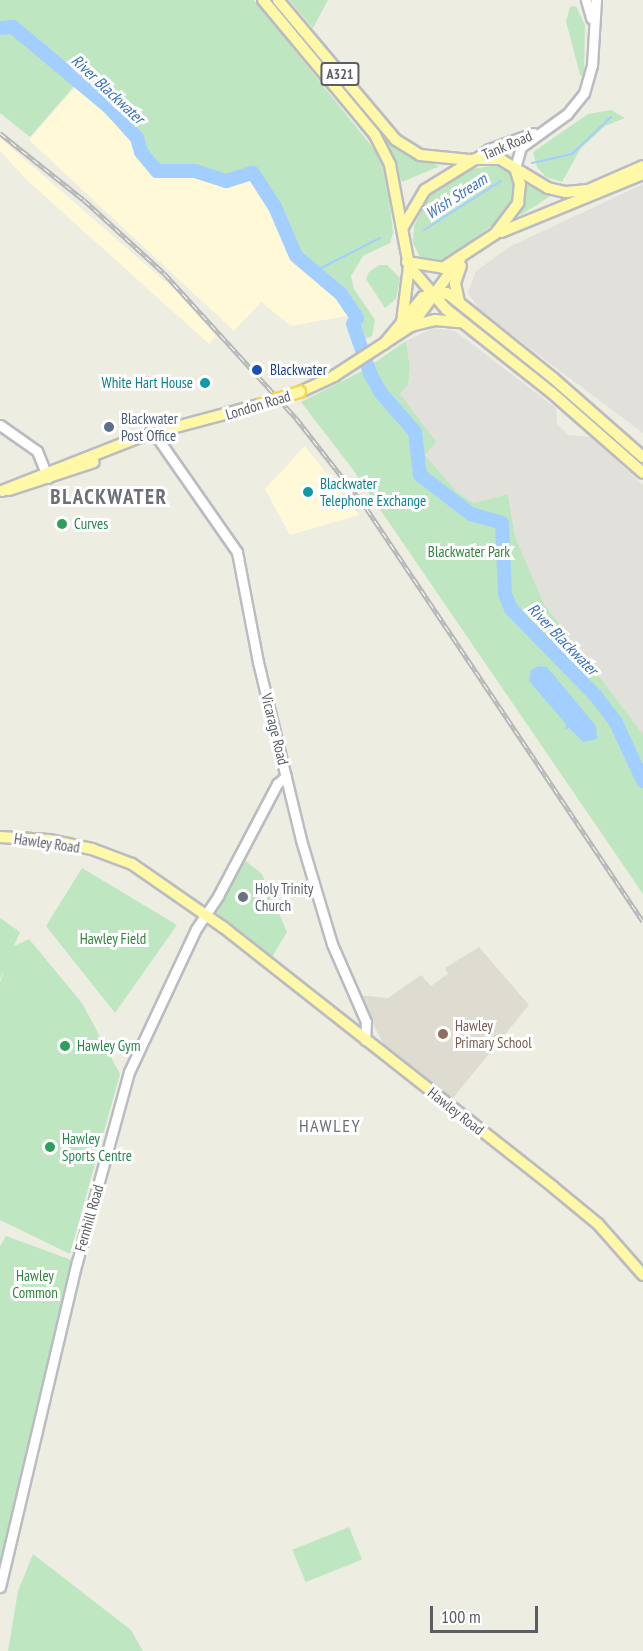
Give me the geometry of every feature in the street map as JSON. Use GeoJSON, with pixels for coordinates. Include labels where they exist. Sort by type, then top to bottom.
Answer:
{"type":"FeatureCollection","features":[{"type":"Feature","properties":{"kind":"main road","name":"A321"},"geometry":{"type":"LineString","coordinates":[[263,0],[379,141],[395,180],[402,231]]}},
{"type":"Feature","properties":{"kind":"main road","name":"A321"},"geometry":{"type":"LineString","coordinates":[[278,0],[396,140],[420,155],[473,160]]}},
{"type":"Feature","properties":{"kind":"main road"},"geometry":{"type":"LineString","coordinates":[[464,323],[441,319],[406,324],[408,264],[402,231],[425,190],[473,160],[500,159],[551,189],[572,192],[594,187],[643,166]]}},
{"type":"Feature","properties":{"kind":"main road"},"geometry":{"type":"LineString","coordinates":[[495,234],[517,207],[520,189],[515,168]]}},
{"type":"Feature","properties":{"kind":"main road"},"geometry":{"type":"LineString","coordinates":[[408,264],[435,269],[463,257],[495,234],[643,174]]}},
{"type":"Feature","properties":{"kind":"main road"},"geometry":{"type":"LineString","coordinates":[[459,302],[455,283],[463,257]]}},
{"type":"Feature","properties":{"kind":"main road","name":"London Road"},"geometry":{"type":"LineString","coordinates":[[1,491],[156,436],[300,392],[355,364],[384,344],[435,295],[463,257]]}},
{"type":"Feature","properties":{"kind":"main road"},"geometry":{"type":"LineString","coordinates":[[408,264],[464,323],[643,473]]}},
{"type":"Feature","properties":{"kind":"main road"},"geometry":{"type":"LineString","coordinates":[[435,295],[459,302],[643,457]]}},
{"type":"Feature","properties":{"kind":"main road"},"geometry":{"type":"LineString","coordinates":[[622,455],[632,447]]}},
{"type":"Feature","properties":{"kind":"main road","name":"Hawley Road"},"geometry":{"type":"LineString","coordinates":[[0,837],[37,838],[92,849],[132,864],[157,881],[259,957],[593,1220],[643,1275]]}},
{"type":"Feature","properties":{"kind":"street","name":"Tank Road"},"geometry":{"type":"LineString","coordinates":[[586,0],[594,42]]}},
{"type":"Feature","properties":{"kind":"street","name":"Tank Road"},"geometry":{"type":"LineString","coordinates":[[515,168],[518,150],[538,132],[567,114],[584,93],[592,65],[596,0]]}},
{"type":"Feature","properties":{"kind":"street","name":"Tank Road"},"geometry":{"type":"LineString","coordinates":[[473,160],[489,149],[538,132]]}},
{"type":"Feature","properties":{"kind":"street"},"geometry":{"type":"LineString","coordinates":[[0,425],[34,448],[47,475]]}},
{"type":"Feature","properties":{"kind":"street","name":"Vicarage Road"},"geometry":{"type":"LineString","coordinates":[[156,436],[237,552],[286,776],[329,936],[366,1022],[365,1041]]}},
{"type":"Feature","properties":{"kind":"street","name":"Fernhill Road"},"geometry":{"type":"LineString","coordinates":[[0,1587],[77,1262],[129,1072],[204,918],[277,784],[286,776]]}},
{"type":"Feature","properties":{"kind":"shaded area"},"geometry":{"type":"Polygon","coordinates":[[[77,85],[125,126],[149,168],[157,173],[194,173],[226,183],[253,175],[274,208],[295,258],[339,295],[352,315],[291,326],[261,302],[234,331],[29,140],[77,85]]]}},
{"type":"Feature","properties":{"kind":"shaded area"},"geometry":{"type":"Polygon","coordinates":[[[0,138],[175,290],[216,336],[209,344],[29,182],[0,151],[0,138]]]}},
{"type":"Feature","properties":{"kind":"shaded area"},"geometry":{"type":"Polygon","coordinates":[[[643,184],[643,433],[480,311],[468,293],[476,271],[511,246],[643,184]]]}},
{"type":"Feature","properties":{"kind":"shaded area"},"geometry":{"type":"Polygon","coordinates":[[[433,328],[455,331],[556,408],[557,424],[568,435],[591,437],[643,485],[643,734],[544,604],[515,536],[508,494],[474,503],[458,493],[425,455],[400,394],[408,385],[410,368],[406,341],[433,328]]]}},
{"type":"Feature","properties":{"kind":"shaded area"},"geometry":{"type":"Polygon","coordinates":[[[305,446],[359,515],[290,535],[265,489],[305,446]]]}},
{"type":"Feature","properties":{"kind":"shaded area","name":"Hawley Primary School"},"geometry":{"type":"Polygon","coordinates":[[[479,947],[529,1005],[452,1099],[386,1049],[358,995],[388,998],[421,975],[431,986],[448,974],[445,968],[479,947]]]}},
{"type":"Feature","properties":{"kind":"green space"},"geometry":{"type":"Polygon","coordinates":[[[0,0],[254,0],[378,154],[388,184],[393,233],[390,243],[363,256],[351,276],[354,289],[375,320],[372,336],[362,340],[360,317],[343,292],[299,254],[276,201],[254,169],[224,176],[195,167],[158,165],[128,121],[81,78],[30,137],[0,113],[0,0]]]}},
{"type":"Feature","properties":{"kind":"green space"},"geometry":{"type":"Polygon","coordinates":[[[289,0],[328,0],[313,28],[289,0]]]}},
{"type":"Feature","properties":{"kind":"green space"},"geometry":{"type":"Polygon","coordinates":[[[576,6],[585,25],[584,76],[580,75],[566,21],[570,7],[576,6]]]}},
{"type":"Feature","properties":{"kind":"green space"},"geometry":{"type":"Polygon","coordinates":[[[306,40],[392,144],[407,155],[440,166],[402,182],[381,134],[306,40]]]}},
{"type":"Feature","properties":{"kind":"green space"},"geometry":{"type":"Polygon","coordinates":[[[611,110],[625,118],[605,126],[581,148],[562,182],[546,177],[537,167],[533,152],[588,114],[611,110]]]}},
{"type":"Feature","properties":{"kind":"green space"},"geometry":{"type":"Polygon","coordinates":[[[497,165],[509,172],[515,185],[511,206],[503,217],[444,261],[421,259],[413,243],[414,226],[428,197],[472,169],[497,165]]]}},
{"type":"Feature","properties":{"kind":"green space"},"geometry":{"type":"Polygon","coordinates":[[[526,181],[552,195],[521,215],[519,213],[526,181]]]}},
{"type":"Feature","properties":{"kind":"green space"},"geometry":{"type":"Polygon","coordinates":[[[379,265],[387,265],[400,278],[396,299],[385,308],[366,279],[369,272],[379,265]]]}},
{"type":"Feature","properties":{"kind":"green space","name":"Blackwater Park"},"geometry":{"type":"Polygon","coordinates":[[[406,341],[410,368],[408,385],[400,394],[436,442],[425,455],[458,493],[474,503],[508,494],[515,536],[544,604],[643,734],[643,894],[351,467],[301,402],[362,371],[406,341]]]}},
{"type":"Feature","properties":{"kind":"green space"},"geometry":{"type":"Polygon","coordinates":[[[241,857],[262,874],[287,932],[272,957],[213,910],[241,857]]]}},
{"type":"Feature","properties":{"kind":"green space","name":"Hawley Field"},"geometry":{"type":"Polygon","coordinates":[[[82,868],[177,925],[115,1013],[46,926],[82,868]]]}},
{"type":"Feature","properties":{"kind":"green space","name":"Hawley Sports Centre"},"geometry":{"type":"Polygon","coordinates":[[[0,918],[20,932],[14,946],[29,939],[82,1003],[120,1074],[70,1254],[0,1220],[0,982],[4,971],[0,979],[0,918]]]}},
{"type":"Feature","properties":{"kind":"green space","name":"Hawley Common"},"geometry":{"type":"Polygon","coordinates":[[[6,1236],[77,1262],[0,1589],[0,1246],[6,1236]]]}},
{"type":"Feature","properties":{"kind":"green space"},"geometry":{"type":"Polygon","coordinates":[[[349,1527],[362,1559],[306,1582],[292,1550],[349,1527]]]}},
{"type":"Feature","properties":{"kind":"green space"},"geometry":{"type":"Polygon","coordinates":[[[33,1554],[131,1630],[143,1651],[8,1651],[18,1591],[33,1554]]]}},
{"type":"Feature","properties":{"kind":"water"},"geometry":{"type":"Polygon","coordinates":[[[539,666],[547,667],[596,726],[597,739],[583,742],[569,728],[565,730],[566,724],[529,681],[531,670],[539,666]]]}},
{"type":"Feature","properties":{"kind":"waterway","name":"River Blackwater"},"geometry":{"type":"LineString","coordinates":[[0,28],[13,27],[109,107],[137,138],[141,152],[157,171],[195,171],[226,181],[253,173],[275,207],[296,256],[341,294],[357,318],[353,324],[370,373],[380,392],[415,432],[420,475],[471,514],[502,523],[505,594],[511,609],[596,696],[616,723],[643,781]]}},
{"type":"Feature","properties":{"kind":"waterway","name":"Wish Stream"},"geometry":{"type":"LineString","coordinates":[[532,163],[572,154],[611,117]]}},
{"type":"Feature","properties":{"kind":"waterway","name":"Wish Stream"},"geometry":{"type":"LineString","coordinates":[[424,230],[501,181]]}},
{"type":"Feature","properties":{"kind":"waterway","name":"Wish Stream"},"geometry":{"type":"LineString","coordinates":[[315,271],[380,238]]}},
{"type":"Feature","properties":{"kind":"railway"},"geometry":{"type":"LineString","coordinates":[[0,133],[84,200],[164,273],[296,418],[367,509],[643,921]]}},
{"type":"Feature","properties":{"kind":"place","name":"Blackwater"},"geometry":{"type":"Point","coordinates":[257,370]}},
{"type":"Feature","properties":{"kind":"place","name":"White Hart House"},"geometry":{"type":"Point","coordinates":[205,383]}},
{"type":"Feature","properties":{"kind":"place","name":"Blackwater Post Office"},"geometry":{"type":"Point","coordinates":[109,427]}},
{"type":"Feature","properties":{"kind":"place","name":"Blackwater Telephone Exchange"},"geometry":{"type":"Point","coordinates":[308,492]}},
{"type":"Feature","properties":{"kind":"place","name":"Curves"},"geometry":{"type":"Point","coordinates":[62,524]}},
{"type":"Feature","properties":{"kind":"place","name":"Holy Trinity Church"},"geometry":{"type":"Point","coordinates":[243,897]}},
{"type":"Feature","properties":{"kind":"place","name":"Hawley Primary School"},"geometry":{"type":"Point","coordinates":[443,1034]}},
{"type":"Feature","properties":{"kind":"place","name":"Hawley Gym"},"geometry":{"type":"Point","coordinates":[65,1046]}},
{"type":"Feature","properties":{"kind":"place","name":"Hawley Sports Centre"},"geometry":{"type":"Point","coordinates":[50,1147]}},
{"type":"Feature","properties":{"kind":"district","name":"BLACKWATER"},"geometry":{"type":"Point","coordinates":[109,497]}},
{"type":"Feature","properties":{"kind":"district","name":"HAWLEY"},"geometry":{"type":"Point","coordinates":[330,1126]}}]}
